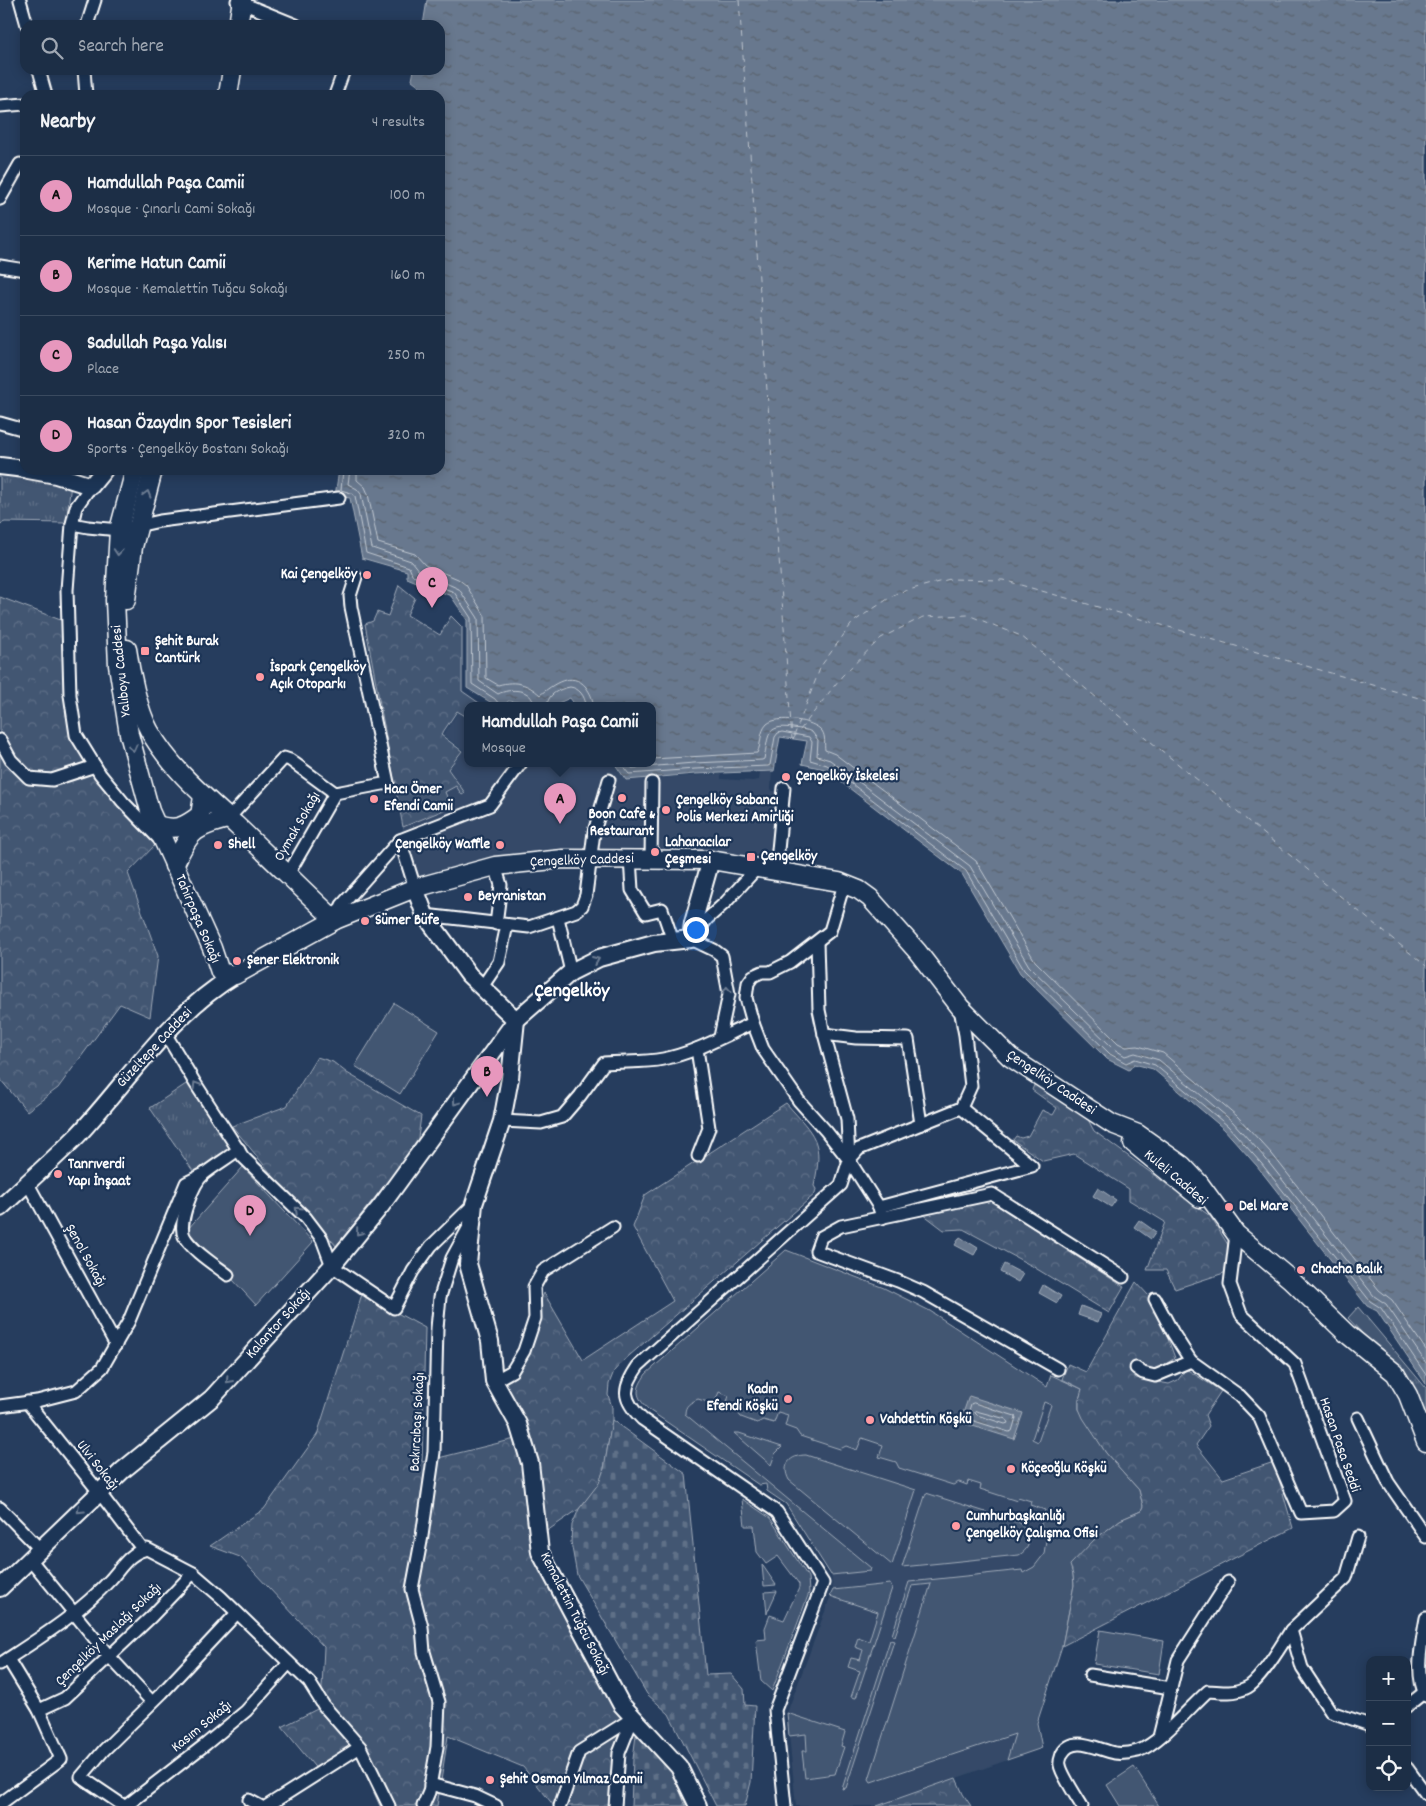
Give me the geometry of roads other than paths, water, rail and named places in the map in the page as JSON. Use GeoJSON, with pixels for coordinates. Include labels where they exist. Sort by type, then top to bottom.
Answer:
{"type":"FeatureCollection","features":[{"type":"Feature","properties":{"kind":"main road"},"geometry":{"type":"LineString","coordinates":[[238,20],[240,1]]}},
{"type":"Feature","properties":{"kind":"main road"},"geometry":{"type":"LineString","coordinates":[[229,90],[231,75]]}},
{"type":"Feature","properties":{"kind":"main road","name":"Yalıboyu Caddesi"},"geometry":{"type":"LineString","coordinates":[[135,475],[119,530],[115,600],[118,664],[131,741],[143,789],[150,811],[174,866]]}},
{"type":"Feature","properties":{"kind":"main road","name":"Yalıboyu Caddesi"},"geometry":{"type":"LineString","coordinates":[[152,475],[138,526],[126,593],[124,629],[128,657],[148,728],[162,752],[203,798]]}},
{"type":"Feature","properties":{"kind":"main road"},"geometry":{"type":"LineString","coordinates":[[203,798],[336,920]]}},
{"type":"Feature","properties":{"kind":"main road"},"geometry":{"type":"LineString","coordinates":[[156,825],[168,828],[184,827],[200,815],[203,798]]}},
{"type":"Feature","properties":{"kind":"main road"},"geometry":{"type":"LineString","coordinates":[[174,866],[185,842],[199,828],[210,823],[228,819]]}},
{"type":"Feature","properties":{"kind":"main road","name":"Çengelköy Caddesi"},"geometry":{"type":"LineString","coordinates":[[336,920],[415,888],[495,866],[563,859],[711,860],[844,884],[859,890],[870,898],[917,951],[960,1007],[1010,1056],[1102,1117]]}},
{"type":"Feature","properties":{"kind":"main road","name":"Tahirpaşa Sokağı"},"geometry":{"type":"LineString","coordinates":[[174,866],[212,948],[223,978]]}},
{"type":"Feature","properties":{"kind":"main road","name":"Güzeltepe Caddesi"},"geometry":{"type":"LineString","coordinates":[[223,978],[336,920]]}},
{"type":"Feature","properties":{"kind":"main road","name":"Kuleli Caddesi"},"geometry":{"type":"LineString","coordinates":[[1102,1117],[1193,1192],[1233,1230],[1290,1279],[1347,1334],[1395,1373],[1408,1395],[1426,1442]]}},
{"type":"Feature","properties":{"kind":"street"},"geometry":{"type":"LineString","coordinates":[[20,0],[26,20]]}},
{"type":"Feature","properties":{"kind":"street"},"geometry":{"type":"LineString","coordinates":[[89,20],[95,0]]}},
{"type":"Feature","properties":{"kind":"street"},"geometry":{"type":"LineString","coordinates":[[240,1],[284,20]]}},
{"type":"Feature","properties":{"kind":"street"},"geometry":{"type":"LineString","coordinates":[[40,75],[45,90]]}},
{"type":"Feature","properties":{"kind":"street"},"geometry":{"type":"LineString","coordinates":[[84,75],[86,90]]}},
{"type":"Feature","properties":{"kind":"street"},"geometry":{"type":"LineString","coordinates":[[337,90],[342,75]]}},
{"type":"Feature","properties":{"kind":"street"},"geometry":{"type":"LineString","coordinates":[[0,106],[20,104]]}},
{"type":"Feature","properties":{"kind":"street"},"geometry":{"type":"LineString","coordinates":[[0,199],[20,164]]}},
{"type":"Feature","properties":{"kind":"street"},"geometry":{"type":"LineString","coordinates":[[0,266],[20,269]]}},
{"type":"Feature","properties":{"kind":"street"},"geometry":{"type":"LineString","coordinates":[[0,423],[20,429]]}},
{"type":"Feature","properties":{"kind":"street"},"geometry":{"type":"LineString","coordinates":[[0,466],[20,469]]}},
{"type":"Feature","properties":{"kind":"street"},"geometry":{"type":"LineString","coordinates":[[59,475],[91,486]]}},
{"type":"Feature","properties":{"kind":"street"},"geometry":{"type":"LineString","coordinates":[[100,475],[76,507],[72,524],[67,590],[70,695],[76,735],[95,766],[123,802],[166,846]]}},
{"type":"Feature","properties":{"kind":"street"},"geometry":{"type":"LineString","coordinates":[[72,524],[88,528],[119,530],[160,520],[340,498]]}},
{"type":"Feature","properties":{"kind":"street"},"geometry":{"type":"LineString","coordinates":[[228,819],[284,758],[290,760],[335,793],[388,783],[351,607],[350,596],[356,577]]}},
{"type":"Feature","properties":{"kind":"street"},"geometry":{"type":"LineString","coordinates":[[0,740],[10,760],[29,778],[52,780],[95,766]]}},
{"type":"Feature","properties":{"kind":"street"},"geometry":{"type":"LineString","coordinates":[[336,920],[342,905],[400,840],[490,805],[518,767]]}},
{"type":"Feature","properties":{"kind":"street"},"geometry":{"type":"LineString","coordinates":[[425,915],[529,927],[576,911],[582,906],[587,889],[594,832],[609,780]]}},
{"type":"Feature","properties":{"kind":"street"},"geometry":{"type":"LineString","coordinates":[[651,860],[652,784]]}},
{"type":"Feature","properties":{"kind":"street"},"geometry":{"type":"LineString","coordinates":[[776,871],[784,788]]}},
{"type":"Feature","properties":{"kind":"street","name":"Oymak Sokağı"},"geometry":{"type":"LineString","coordinates":[[287,876],[335,793]]}},
{"type":"Feature","properties":{"kind":"street"},"geometry":{"type":"LineString","coordinates":[[400,840],[425,915],[469,975],[516,1020]]}},
{"type":"Feature","properties":{"kind":"street"},"geometry":{"type":"LineString","coordinates":[[630,858],[632,890],[646,913],[662,909],[673,941]]}},
{"type":"Feature","properties":{"kind":"street"},"geometry":{"type":"LineString","coordinates":[[690,939],[711,860]]}},
{"type":"Feature","properties":{"kind":"street"},"geometry":{"type":"LineString","coordinates":[[482,986],[499,962],[501,886],[495,866]]}},
{"type":"Feature","properties":{"kind":"street"},"geometry":{"type":"LineString","coordinates":[[690,939],[706,919],[726,902],[758,867]]}},
{"type":"Feature","properties":{"kind":"street"},"geometry":{"type":"LineString","coordinates":[[844,884],[830,931],[790,962],[770,972],[762,972],[753,976],[748,983],[746,998],[763,1049],[799,1101],[849,1160],[881,1212]]}},
{"type":"Feature","properties":{"kind":"street"},"geometry":{"type":"LineString","coordinates":[[558,918],[572,972]]}},
{"type":"Feature","properties":{"kind":"street"},"geometry":{"type":"LineString","coordinates":[[690,939],[714,950],[722,956],[729,994],[720,1037]]}},
{"type":"Feature","properties":{"kind":"street","name":"Kalantor Sokağı"},"geometry":{"type":"LineString","coordinates":[[0,1588],[123,1470],[212,1398],[332,1266],[381,1206],[516,1020],[572,972],[599,958],[654,943],[690,939]]}},
{"type":"Feature","properties":{"kind":"street"},"geometry":{"type":"LineString","coordinates":[[785,1806],[775,1710],[823,1583],[777,1512],[642,1419],[631,1408],[626,1395],[628,1380],[638,1366],[841,1185],[849,1160],[847,1119],[824,1034],[820,1010],[816,942]]}},
{"type":"Feature","properties":{"kind":"street","name":"Güzeltepe Caddesi"},"geometry":{"type":"LineString","coordinates":[[0,1208],[78,1135],[165,1033],[223,978]]}},
{"type":"Feature","properties":{"kind":"street"},"geometry":{"type":"LineString","coordinates":[[849,1160],[859,1149],[961,1108],[971,1086],[966,1035],[960,1007]]}},
{"type":"Feature","properties":{"kind":"street","name":"Kemalettin Tuğcu Sokağı"},"geometry":{"type":"LineString","coordinates":[[516,1020],[510,1078],[502,1121],[474,1204],[468,1264],[490,1341],[494,1382],[518,1424],[530,1463],[540,1552],[621,1704],[679,1767],[698,1806]]}},
{"type":"Feature","properties":{"kind":"street"},"geometry":{"type":"LineString","coordinates":[[502,1121],[541,1123],[562,1117],[604,1063],[662,1059],[697,1049],[753,1023]]}},
{"type":"Feature","properties":{"kind":"street"},"geometry":{"type":"LineString","coordinates":[[165,1033],[243,1157],[306,1218],[322,1239],[332,1266],[394,1308],[413,1271],[431,1246],[474,1204]]}},
{"type":"Feature","properties":{"kind":"street"},"geometry":{"type":"LineString","coordinates":[[824,1034],[856,1038],[908,1039],[921,1124]]}},
{"type":"Feature","properties":{"kind":"street"},"geometry":{"type":"LineString","coordinates":[[697,1049],[709,1128],[698,1156]]}},
{"type":"Feature","properties":{"kind":"street"},"geometry":{"type":"LineString","coordinates":[[961,1108],[990,1134],[1032,1166],[840,1226],[821,1237],[816,1251],[923,1292],[1058,1369]]}},
{"type":"Feature","properties":{"kind":"street"},"geometry":{"type":"LineString","coordinates":[[0,1406],[76,1392],[102,1368],[129,1321],[144,1280],[186,1184],[239,1149]]}},
{"type":"Feature","properties":{"kind":"street"},"geometry":{"type":"LineString","coordinates":[[202,1175],[187,1206],[184,1220],[184,1235],[193,1247],[228,1275]]}},
{"type":"Feature","properties":{"kind":"street","name":"Şenol Sokağı"},"geometry":{"type":"LineString","coordinates":[[27,1182],[116,1345]]}},
{"type":"Feature","properties":{"kind":"street"},"geometry":{"type":"LineString","coordinates":[[881,1212],[992,1194],[1123,1277]]}},
{"type":"Feature","properties":{"kind":"street","name":"Bakırcıbaşı Sokağı"},"geometry":{"type":"LineString","coordinates":[[423,1806],[429,1792],[437,1747],[439,1702],[424,1652],[422,1627],[412,1589],[434,1452],[436,1328],[440,1296],[452,1258],[471,1224]]}},
{"type":"Feature","properties":{"kind":"street"},"geometry":{"type":"LineString","coordinates":[[494,1382],[512,1371],[524,1351],[534,1318],[534,1288],[543,1271],[613,1227]]}},
{"type":"Feature","properties":{"kind":"street","name":"Hasan Pasa Seddi"},"geometry":{"type":"LineString","coordinates":[[1155,1299],[1172,1333],[1191,1361],[1240,1396],[1259,1416],[1301,1514],[1334,1511],[1345,1501],[1295,1364],[1241,1314],[1230,1284],[1233,1230]]}},
{"type":"Feature","properties":{"kind":"street"},"geometry":{"type":"LineString","coordinates":[[1136,1368],[1143,1373],[1156,1376],[1191,1361]]}},
{"type":"Feature","properties":{"kind":"street","name":"Ulvi Sokağı"},"geometry":{"type":"LineString","coordinates":[[27,1402],[99,1492],[142,1550]]}},
{"type":"Feature","properties":{"kind":"street"},"geometry":{"type":"LineString","coordinates":[[1358,1418],[1388,1482],[1426,1537]]}},
{"type":"Feature","properties":{"kind":"street"},"geometry":{"type":"LineString","coordinates":[[0,1508],[35,1554],[74,1613],[109,1656],[152,1702]]}},
{"type":"Feature","properties":{"kind":"street"},"geometry":{"type":"LineString","coordinates":[[1082,1806],[1060,1766],[1061,1756],[1066,1748],[1074,1744],[1083,1744],[1114,1753],[1138,1751],[1159,1736],[1208,1690],[1228,1693],[1247,1688],[1266,1669],[1292,1630],[1346,1578],[1358,1537]]}},
{"type":"Feature","properties":{"kind":"street"},"geometry":{"type":"LineString","coordinates":[[0,1804],[61,1759],[39,1710],[4,1662],[74,1613],[108,1582],[131,1556],[147,1549],[193,1573],[309,1682],[324,1706],[360,1747],[389,1806]]}},
{"type":"Feature","properties":{"kind":"street","name":"Çengelköy Maslağı Sokağı"},"geometry":{"type":"LineString","coordinates":[[39,1710],[65,1698],[152,1617],[193,1573]]}},
{"type":"Feature","properties":{"kind":"street"},"geometry":{"type":"LineString","coordinates":[[1159,1736],[1178,1660],[1228,1582]]}},
{"type":"Feature","properties":{"kind":"street"},"geometry":{"type":"LineString","coordinates":[[125,1806],[80,1777],[237,1613]]}},
{"type":"Feature","properties":{"kind":"street"},"geometry":{"type":"LineString","coordinates":[[1411,1703],[1425,1694],[1421,1687],[1420,1648],[1426,1618]]}},
{"type":"Feature","properties":{"kind":"street"},"geometry":{"type":"LineString","coordinates":[[1292,1630],[1302,1668],[1331,1712],[1366,1724]]}},
{"type":"Feature","properties":{"kind":"street","name":"Kasım Sokağı"},"geometry":{"type":"LineString","coordinates":[[125,1806],[246,1711],[289,1663]]}},
{"type":"Feature","properties":{"kind":"street"},"geometry":{"type":"LineString","coordinates":[[1090,1675],[1171,1688]]}},
{"type":"Feature","properties":{"kind":"street"},"geometry":{"type":"LineString","coordinates":[[560,1806],[579,1752],[633,1718]]}},
{"type":"Feature","properties":{"kind":"street"},"geometry":{"type":"LineString","coordinates":[[615,1806],[619,1753],[633,1718]]}},
{"type":"Feature","properties":{"kind":"street"},"geometry":{"type":"LineString","coordinates":[[267,1806],[360,1747]]}},
{"type":"Feature","properties":{"kind":"street"},"geometry":{"type":"LineString","coordinates":[[1411,1773],[1426,1794]]}},
{"type":"Feature","properties":{"kind":"street"},"geometry":{"type":"LineString","coordinates":[[430,1784],[475,1796],[496,1806]]}},
{"type":"Feature","properties":{"kind":"street"},"geometry":{"type":"LineString","coordinates":[[249,1800],[260,1806]]}},
{"type":"Feature","properties":{"kind":"water"},"geometry":{"type":"Polygon","coordinates":[[[427,0],[1426,0],[1426,1384],[1377,1311],[1367,1306],[1257,1166],[1224,1129],[1153,1069],[1134,1064],[1129,1070],[1107,1059],[1020,973],[962,874],[824,769],[802,764],[807,741],[780,737],[774,771],[695,774],[626,780],[617,767],[656,767],[656,702],[573,702],[570,698],[561,702],[490,702],[467,688],[467,620],[451,596],[407,578],[407,571],[362,558],[350,498],[335,496],[338,475],[445,475],[445,90],[425,90],[412,80],[413,75],[445,75],[445,20],[424,20],[427,0]]]}},
{"type":"Feature","properties":{"kind":"water"},"geometry":{"type":"Polygon","coordinates":[[[1098,1188],[1116,1200],[1111,1207],[1093,1196],[1098,1188]]]}},
{"type":"Feature","properties":{"kind":"water"},"geometry":{"type":"Polygon","coordinates":[[[1139,1220],[1156,1232],[1151,1239],[1134,1227],[1139,1220]]]}},
{"type":"Feature","properties":{"kind":"water"},"geometry":{"type":"Polygon","coordinates":[[[960,1237],[978,1248],[974,1255],[955,1245],[960,1237]]]}},
{"type":"Feature","properties":{"kind":"water"},"geometry":{"type":"Polygon","coordinates":[[[1004,1264],[1023,1274],[1018,1282],[1000,1272],[1004,1264]]]}},
{"type":"Feature","properties":{"kind":"water"},"geometry":{"type":"Polygon","coordinates":[[[1043,1285],[1061,1296],[1057,1303],[1039,1293],[1043,1285]]]}},
{"type":"Feature","properties":{"kind":"water"},"geometry":{"type":"Polygon","coordinates":[[[1081,1306],[1101,1314],[1098,1322],[1078,1315],[1081,1306]]]}},
{"type":"Feature","properties":{"kind":"water"},"geometry":{"type":"Polygon","coordinates":[[[969,1396],[1023,1413],[1014,1439],[960,1422],[969,1396]]]}},
{"type":"Feature","properties":{"kind":"place","name":"Kai Çengelköy"},"geometry":{"type":"Point","coordinates":[367,575]}},
{"type":"Feature","properties":{"kind":"place","name":"Sadullah Paşa Yalısı"},"geometry":{"type":"Point","coordinates":[432,608]}},
{"type":"Feature","properties":{"kind":"place","name":"Şehit Burak Cantürk"},"geometry":{"type":"Point","coordinates":[145,651]}},
{"type":"Feature","properties":{"kind":"place","name":"İspark Çengelköy Açık Otoparkı"},"geometry":{"type":"Point","coordinates":[260,677]}},
{"type":"Feature","properties":{"kind":"place","name":"Çengelköy İskelesi"},"geometry":{"type":"Point","coordinates":[786,777]}},
{"type":"Feature","properties":{"kind":"place","name":"Boon Cafe & Restaurant"},"geometry":{"type":"Point","coordinates":[622,798]}},
{"type":"Feature","properties":{"kind":"place","name":"Hacı Ömer Efendi Camii"},"geometry":{"type":"Point","coordinates":[374,799]}},
{"type":"Feature","properties":{"kind":"place","name":"Çengelköy Sabancı Polis Merkezi Amirliği"},"geometry":{"type":"Point","coordinates":[666,810]}},
{"type":"Feature","properties":{"kind":"place","name":"Hamdullah Paşa Camii"},"geometry":{"type":"Point","coordinates":[560,824]}},
{"type":"Feature","properties":{"kind":"place","name":"Shell"},"geometry":{"type":"Point","coordinates":[218,845]}},
{"type":"Feature","properties":{"kind":"place","name":"Çengelköy Waffle"},"geometry":{"type":"Point","coordinates":[500,845]}},
{"type":"Feature","properties":{"kind":"place","name":"Lahanacılar Çeşmesi"},"geometry":{"type":"Point","coordinates":[655,852]}},
{"type":"Feature","properties":{"kind":"place","name":"Çengelköy"},"geometry":{"type":"Point","coordinates":[751,857]}},
{"type":"Feature","properties":{"kind":"place","name":"Beyranistan"},"geometry":{"type":"Point","coordinates":[468,897]}},
{"type":"Feature","properties":{"kind":"place","name":"Sümer Büfe"},"geometry":{"type":"Point","coordinates":[365,921]}},
{"type":"Feature","properties":{"kind":"place","name":"Şener Elektronik"},"geometry":{"type":"Point","coordinates":[237,961]}},
{"type":"Feature","properties":{"kind":"place","name":"Kerime Hatun Camii"},"geometry":{"type":"Point","coordinates":[487,1097]}},
{"type":"Feature","properties":{"kind":"place","name":"Tanrıverdi Yapı İnşaat"},"geometry":{"type":"Point","coordinates":[58,1174]}},
{"type":"Feature","properties":{"kind":"place","name":"Del Mare"},"geometry":{"type":"Point","coordinates":[1229,1207]}},
{"type":"Feature","properties":{"kind":"place","name":"Hasan Özaydın Spor Tesisleri"},"geometry":{"type":"Point","coordinates":[250,1236]}},
{"type":"Feature","properties":{"kind":"place","name":"Chacha Balık"},"geometry":{"type":"Point","coordinates":[1301,1270]}},
{"type":"Feature","properties":{"kind":"place","name":"Kadın Efendi Köşkü"},"geometry":{"type":"Point","coordinates":[788,1399]}},
{"type":"Feature","properties":{"kind":"place","name":"Vahdettin Köşkü"},"geometry":{"type":"Point","coordinates":[870,1420]}},
{"type":"Feature","properties":{"kind":"place","name":"Köçeoğlu Köşkü"},"geometry":{"type":"Point","coordinates":[1011,1469]}},
{"type":"Feature","properties":{"kind":"place","name":"Cumhurbaşkanlığı Çengelköy Çalışma Ofisi"},"geometry":{"type":"Point","coordinates":[956,1526]}},
{"type":"Feature","properties":{"kind":"place","name":"Şehit Osman Yılmaz Camii"},"geometry":{"type":"Point","coordinates":[490,1780]}},
{"type":"Feature","properties":{"kind":"district","name":"Çengelköy"},"geometry":{"type":"Point","coordinates":[572,992]}}]}
